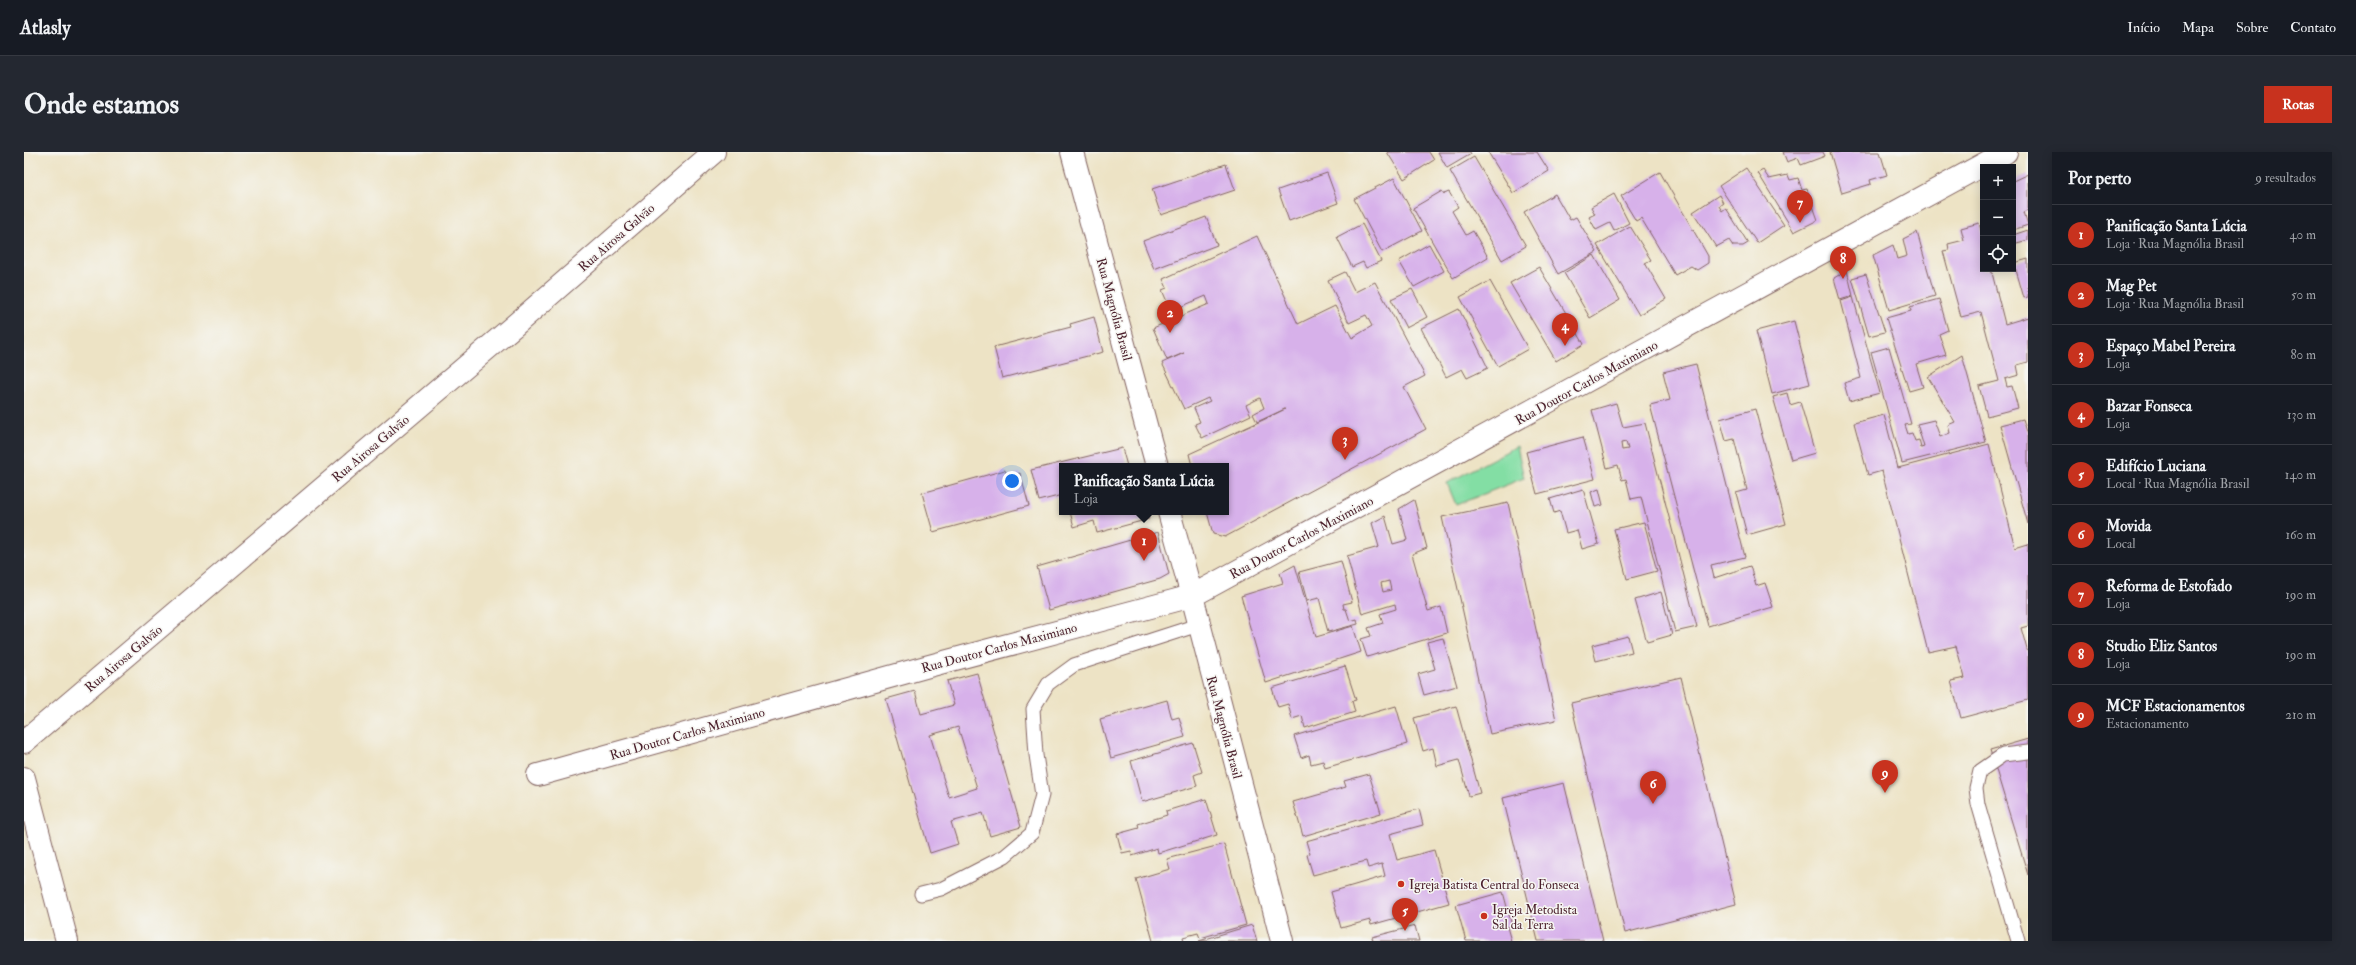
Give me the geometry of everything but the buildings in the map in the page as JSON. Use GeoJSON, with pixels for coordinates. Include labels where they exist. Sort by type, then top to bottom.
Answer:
{"type":"FeatureCollection","features":[{"type":"Feature","properties":{"kind":"street","name":"Rua Airosa Galvão"},"geometry":{"type":"LineString","coordinates":[[24,742],[515,325],[714,152]]}},
{"type":"Feature","properties":{"kind":"street","name":"Rua Magnólia Brasil"},"geometry":{"type":"LineString","coordinates":[[1072,152],[1156,463]]}},
{"type":"Feature","properties":{"kind":"street","name":"Rua Doutor Carlos Maximiano"},"geometry":{"type":"LineString","coordinates":[[538,775],[929,666],[1192,596],[2006,152]]}},
{"type":"Feature","properties":{"kind":"street","name":"Rua Magnólia Brasil"},"geometry":{"type":"LineString","coordinates":[[1170,515],[1282,941]]}},
{"type":"Feature","properties":{"kind":"street"},"geometry":{"type":"LineString","coordinates":[[24,778],[67,941]]}},
{"type":"Feature","properties":{"kind":"lane"},"geometry":{"type":"LineString","coordinates":[[921,894],[941,889],[1005,856],[1032,833],[1042,795],[1036,755],[1033,709],[1048,684],[1074,665],[1198,625]]}},
{"type":"Feature","properties":{"kind":"lane"},"geometry":{"type":"LineString","coordinates":[[2018,941],[1978,804],[1976,788],[1980,771],[2003,755],[2028,752]]}},
{"type":"Feature","properties":{"kind":"green space"},"geometry":{"type":"Polygon","coordinates":[[[1517,446],[1524,478],[1456,505],[1447,483],[1517,446]]]}},
{"type":"Feature","properties":{"kind":"place","name":"Reforma de Estofado"},"geometry":{"type":"Point","coordinates":[1800,223]}},
{"type":"Feature","properties":{"kind":"place","name":"Studio Eliz Santos"},"geometry":{"type":"Point","coordinates":[1843,279]}},
{"type":"Feature","properties":{"kind":"place","name":"Mag Pet"},"geometry":{"type":"Point","coordinates":[1170,333]}},
{"type":"Feature","properties":{"kind":"place","name":"Bazar Fonseca"},"geometry":{"type":"Point","coordinates":[1565,346]}},
{"type":"Feature","properties":{"kind":"place","name":"Espaço Mabel Pereira"},"geometry":{"type":"Point","coordinates":[1345,460]}},
{"type":"Feature","properties":{"kind":"place","name":"Panificação Santa Lúcia"},"geometry":{"type":"Point","coordinates":[1144,561]}},
{"type":"Feature","properties":{"kind":"place","name":"MCF Estacionamentos"},"geometry":{"type":"Point","coordinates":[1885,793]}},
{"type":"Feature","properties":{"kind":"place","name":"Movida"},"geometry":{"type":"Point","coordinates":[1653,804]}},
{"type":"Feature","properties":{"kind":"place","name":"Igreja Batista Central do Fonseca"},"geometry":{"type":"Point","coordinates":[1401,884]}},
{"type":"Feature","properties":{"kind":"place","name":"Igreja Metodista Sal da Terra"},"geometry":{"type":"Point","coordinates":[1484,916]}},
{"type":"Feature","properties":{"kind":"place","name":"Edifício Luciana"},"geometry":{"type":"Point","coordinates":[1405,931]}}]}
